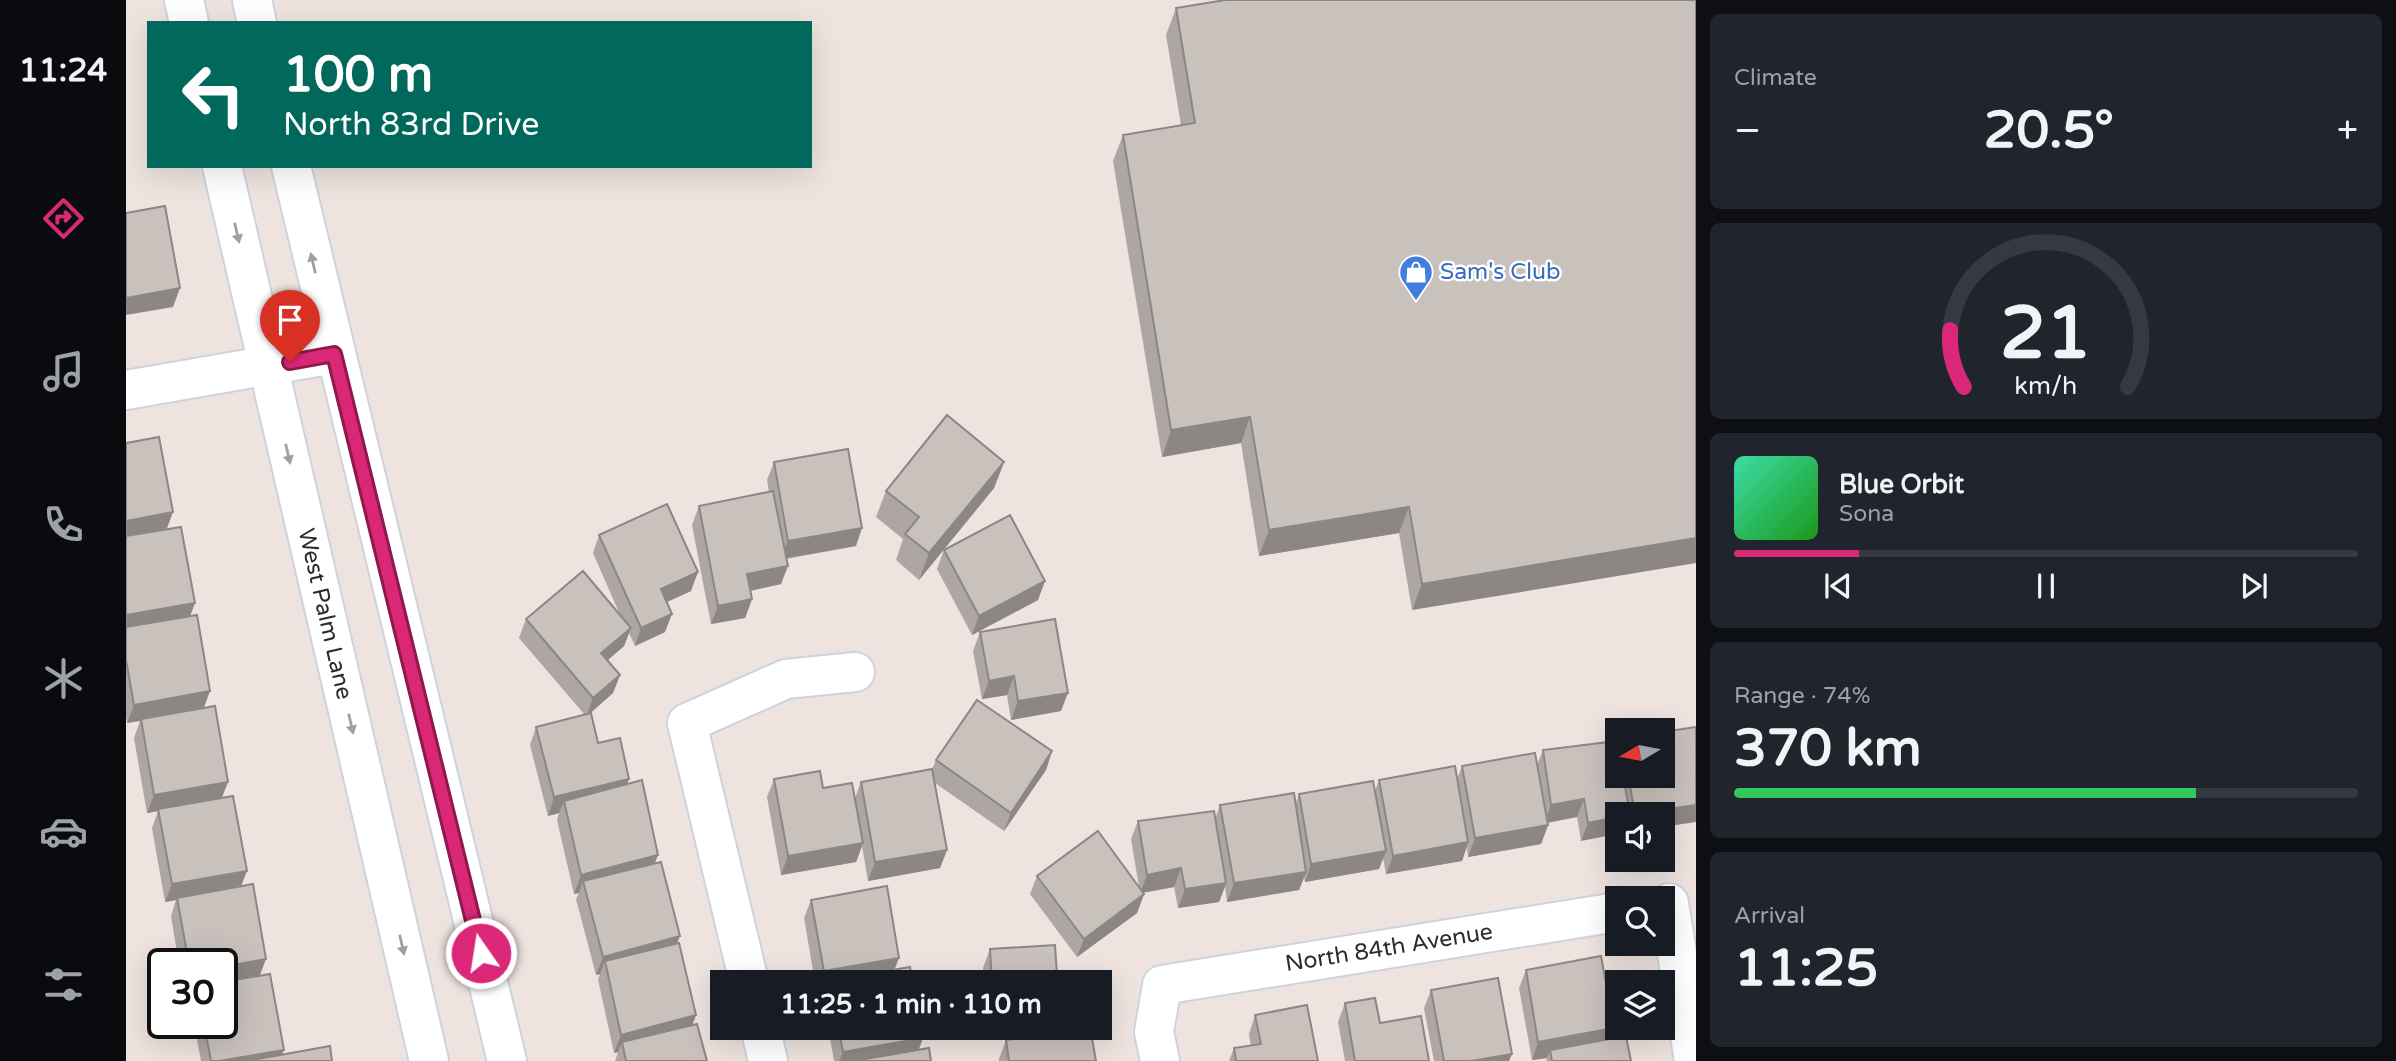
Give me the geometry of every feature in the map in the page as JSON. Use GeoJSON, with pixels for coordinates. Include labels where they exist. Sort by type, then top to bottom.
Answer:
{"type":"FeatureCollection","features":[{"type":"Feature","properties":{"kind":"street"},"geometry":{"type":"LineString","coordinates":[[184,0],[189,21]]}},
{"type":"Feature","properties":{"kind":"street"},"geometry":{"type":"LineString","coordinates":[[252,0],[257,21]]}},
{"type":"Feature","properties":{"kind":"street","name":"West Palm Lane"},"geometry":{"type":"LineString","coordinates":[[222,168],[429,1061]]}},
{"type":"Feature","properties":{"kind":"street"},"geometry":{"type":"LineString","coordinates":[[291,168],[334,354],[507,1061]]}},
{"type":"Feature","properties":{"kind":"street"},"geometry":{"type":"LineString","coordinates":[[126,390],[334,354]]}},
{"type":"Feature","properties":{"kind":"street"},"geometry":{"type":"LineString","coordinates":[[746,970],[687,723],[786,679],[855,672]]}},
{"type":"Feature","properties":{"kind":"street"},"geometry":{"type":"LineString","coordinates":[[1676,902],[1694,1061]]}},
{"type":"Feature","properties":{"kind":"street","name":"North 84th Avenue"},"geometry":{"type":"LineString","coordinates":[[1160,1061],[1154,1032],[1161,985],[1605,914]]}},
{"type":"Feature","properties":{"kind":"street"},"geometry":{"type":"LineString","coordinates":[[763,1040],[768,1061]]}},
{"type":"Feature","properties":{"kind":"building","name":"Sam's Club"},"geometry":{"type":"Polygon","coordinates":[[[1225,0],[1696,0],[1696,538],[1422,584],[1409,507],[1269,530],[1250,417],[1171,430],[1123,135],[1195,123],[1176,8],[1225,0]]]}},
{"type":"Feature","properties":{"kind":"building"},"geometry":{"type":"Polygon","coordinates":[[[165,206],[180,288],[126,298],[126,213],[165,206]]]}},
{"type":"Feature","properties":{"kind":"building"},"geometry":{"type":"Polygon","coordinates":[[[947,415],[1004,462],[929,553],[905,534],[919,517],[886,491],[947,415]]]}},
{"type":"Feature","properties":{"kind":"building"},"geometry":{"type":"Polygon","coordinates":[[[159,437],[173,512],[126,521],[126,443],[159,437]]]}},
{"type":"Feature","properties":{"kind":"building"},"geometry":{"type":"Polygon","coordinates":[[[848,449],[862,528],[788,541],[774,462],[848,449]]]}},
{"type":"Feature","properties":{"kind":"building"},"geometry":{"type":"Polygon","coordinates":[[[773,491],[788,566],[747,574],[752,599],[718,606],[699,506],[773,491]]]}},
{"type":"Feature","properties":{"kind":"building"},"geometry":{"type":"Polygon","coordinates":[[[667,504],[698,572],[661,589],[672,614],[641,628],[599,535],[667,504]]]}},
{"type":"Feature","properties":{"kind":"building"},"geometry":{"type":"Polygon","coordinates":[[[1010,515],[1045,581],[979,616],[944,550],[1010,515]]]}},
{"type":"Feature","properties":{"kind":"building"},"geometry":{"type":"Polygon","coordinates":[[[181,527],[195,603],[126,615],[126,536],[181,527]]]}},
{"type":"Feature","properties":{"kind":"building"},"geometry":{"type":"Polygon","coordinates":[[[583,571],[631,628],[601,653],[620,675],[593,698],[526,619],[583,571]]]}},
{"type":"Feature","properties":{"kind":"building"},"geometry":{"type":"Polygon","coordinates":[[[197,615],[210,691],[134,705],[126,660],[126,627],[197,615]]]}},
{"type":"Feature","properties":{"kind":"building"},"geometry":{"type":"Polygon","coordinates":[[[1055,619],[1068,693],[1018,701],[1014,676],[989,681],[980,632],[1055,619]]]}},
{"type":"Feature","properties":{"kind":"building"},"geometry":{"type":"Polygon","coordinates":[[[977,700],[1052,751],[1011,813],[936,760],[977,700]]]}},
{"type":"Feature","properties":{"kind":"building"},"geometry":{"type":"Polygon","coordinates":[[[215,706],[228,782],[154,795],[141,719],[215,706]]]}},
{"type":"Feature","properties":{"kind":"building"},"geometry":{"type":"Polygon","coordinates":[[[591,713],[598,743],[620,738],[629,779],[554,797],[536,727],[591,713]]]}},
{"type":"Feature","properties":{"kind":"building"},"geometry":{"type":"Polygon","coordinates":[[[1696,727],[1696,805],[1675,808],[1675,802],[1633,802],[1630,788],[1675,788],[1675,730],[1696,727]]]}},
{"type":"Feature","properties":{"kind":"building"},"geometry":{"type":"Polygon","coordinates":[[[1605,742],[1605,788],[1625,788],[1628,802],[1605,802],[1605,819],[1588,823],[1584,799],[1551,805],[1543,750],[1605,742]]]}},
{"type":"Feature","properties":{"kind":"building"},"geometry":{"type":"Polygon","coordinates":[[[1535,753],[1548,825],[1475,838],[1462,766],[1535,753]]]}},
{"type":"Feature","properties":{"kind":"building"},"geometry":{"type":"Polygon","coordinates":[[[1455,766],[1468,842],[1393,856],[1379,780],[1455,766]]]}},
{"type":"Feature","properties":{"kind":"building"},"geometry":{"type":"Polygon","coordinates":[[[932,769],[947,850],[875,862],[861,782],[932,769]]]}},
{"type":"Feature","properties":{"kind":"building"},"geometry":{"type":"Polygon","coordinates":[[[820,771],[823,788],[852,783],[863,843],[788,856],[774,779],[820,771]]]}},
{"type":"Feature","properties":{"kind":"building"},"geometry":{"type":"Polygon","coordinates":[[[642,780],[658,855],[581,875],[564,801],[642,780]]]}},
{"type":"Feature","properties":{"kind":"building"},"geometry":{"type":"Polygon","coordinates":[[[1373,781],[1386,851],[1311,864],[1299,794],[1373,781]]]}},
{"type":"Feature","properties":{"kind":"building"},"geometry":{"type":"Polygon","coordinates":[[[1294,793],[1306,872],[1234,883],[1220,805],[1294,793]]]}},
{"type":"Feature","properties":{"kind":"building"},"geometry":{"type":"Polygon","coordinates":[[[233,796],[247,871],[172,884],[158,809],[233,796]]]}},
{"type":"Feature","properties":{"kind":"building"},"geometry":{"type":"Polygon","coordinates":[[[1214,811],[1226,883],[1185,889],[1181,868],[1147,875],[1138,821],[1214,811]]]}},
{"type":"Feature","properties":{"kind":"building"},"geometry":{"type":"Polygon","coordinates":[[[1098,831],[1144,894],[1084,939],[1037,876],[1098,831]]]}},
{"type":"Feature","properties":{"kind":"building"},"geometry":{"type":"Polygon","coordinates":[[[661,862],[680,936],[603,957],[583,881],[661,862]]]}},
{"type":"Feature","properties":{"kind":"building"},"geometry":{"type":"Polygon","coordinates":[[[253,884],[266,959],[238,964],[238,948],[186,948],[177,898],[253,884]]]}},
{"type":"Feature","properties":{"kind":"building"},"geometry":{"type":"Polygon","coordinates":[[[887,886],[899,958],[824,970],[811,900],[887,886]]]}},
{"type":"Feature","properties":{"kind":"building"},"geometry":{"type":"Polygon","coordinates":[[[679,943],[696,1015],[621,1035],[605,961],[679,943]]]}},
{"type":"Feature","properties":{"kind":"building"},"geometry":{"type":"Polygon","coordinates":[[[1055,945],[1057,970],[991,970],[990,949],[1055,945]]]}},
{"type":"Feature","properties":{"kind":"building"},"geometry":{"type":"Polygon","coordinates":[[[1601,956],[1605,978],[1605,1030],[1538,1042],[1526,970],[1601,956]]]}},
{"type":"Feature","properties":{"kind":"building"},"geometry":{"type":"Polygon","coordinates":[[[270,974],[284,1050],[211,1061],[207,1039],[238,1039],[238,979],[270,974]]]}},
{"type":"Feature","properties":{"kind":"building"},"geometry":{"type":"Polygon","coordinates":[[[1498,978],[1512,1054],[1471,1061],[1444,1061],[1431,990],[1498,978]]]}},
{"type":"Feature","properties":{"kind":"building"},"geometry":{"type":"Polygon","coordinates":[[[1375,998],[1380,1023],[1421,1016],[1429,1061],[1355,1061],[1345,1003],[1375,998]]]}},
{"type":"Feature","properties":{"kind":"building"},"geometry":{"type":"Polygon","coordinates":[[[1307,1005],[1318,1061],[1236,1061],[1234,1048],[1261,1044],[1255,1015],[1307,1005]]]}},
{"type":"Feature","properties":{"kind":"building"},"geometry":{"type":"Polygon","coordinates":[[[697,1024],[707,1061],[626,1061],[622,1042],[697,1024]]]}},
{"type":"Feature","properties":{"kind":"building"},"geometry":{"type":"Polygon","coordinates":[[[841,1040],[912,1040],[843,1052],[841,1040]]]}},
{"type":"Feature","properties":{"kind":"building"},"geometry":{"type":"Polygon","coordinates":[[[1006,1040],[1092,1040],[1096,1061],[1009,1061],[1006,1040]]]}},
{"type":"Feature","properties":{"kind":"building"},"geometry":{"type":"Polygon","coordinates":[[[1605,1040],[1627,1040],[1631,1061],[1552,1061],[1550,1050],[1605,1040]]]}},
{"type":"Feature","properties":{"kind":"building"},"geometry":{"type":"Polygon","coordinates":[[[330,1046],[332,1061],[247,1061],[330,1046]]]}},
{"type":"Feature","properties":{"kind":"building"},"geometry":{"type":"Polygon","coordinates":[[[929,1048],[931,1061],[854,1061],[929,1048]]]}},
{"type":"Feature","properties":{"kind":"place","name":"Sam's Club"},"geometry":{"type":"Point","coordinates":[1416,302]}},
{"type":"Feature","properties":{"kind":"route"},"geometry":{"type":"LineString","coordinates":[[290,362],[334,354],[481,953]]}}]}
